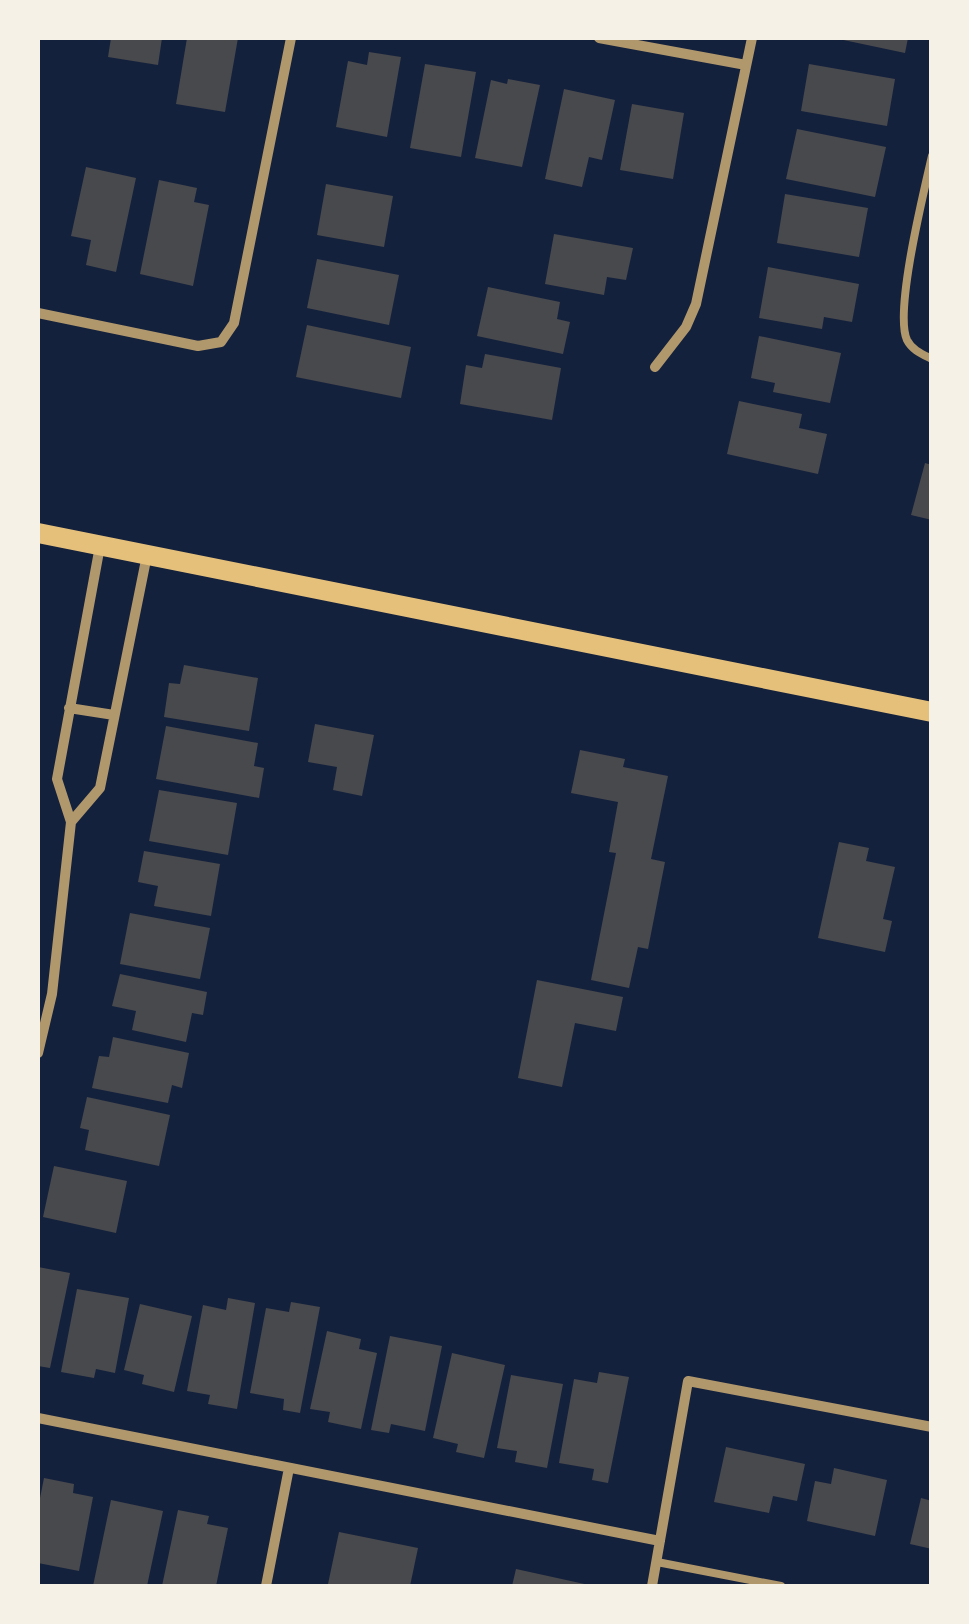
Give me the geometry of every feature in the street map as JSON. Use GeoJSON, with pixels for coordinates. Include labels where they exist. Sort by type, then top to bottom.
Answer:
{"type":"FeatureCollection","features":[{"type":"Feature","properties":{"kind":"main road"},"geometry":{"type":"LineString","coordinates":[[38,533],[932,712]]}},
{"type":"Feature","properties":{"kind":"street"},"geometry":{"type":"LineString","coordinates":[[38,313],[198,346],[221,342],[234,324],[291,38]]}},
{"type":"Feature","properties":{"kind":"street"},"geometry":{"type":"LineString","coordinates":[[599,38],[746,65]]}},
{"type":"Feature","properties":{"kind":"street"},"geometry":{"type":"LineString","coordinates":[[656,367],[686,327],[696,304],[752,38]]}},
{"type":"Feature","properties":{"kind":"street"},"geometry":{"type":"LineString","coordinates":[[38,1054],[52,994],[70,822],[57,779],[101,546]]}},
{"type":"Feature","properties":{"kind":"street"},"geometry":{"type":"LineString","coordinates":[[70,822],[100,788],[147,555]]}},
{"type":"Feature","properties":{"kind":"street"},"geometry":{"type":"LineString","coordinates":[[69,708],[114,715]]}},
{"type":"Feature","properties":{"kind":"street"},"geometry":{"type":"LineString","coordinates":[[652,1586],[688,1380],[932,1428]]}},
{"type":"Feature","properties":{"kind":"street"},"geometry":{"type":"LineString","coordinates":[[38,1418],[660,1541]]}},
{"type":"Feature","properties":{"kind":"street"},"geometry":{"type":"LineString","coordinates":[[266,1586],[289,1468]]}},
{"type":"Feature","properties":{"kind":"lane"},"geometry":{"type":"LineString","coordinates":[[932,156],[904,317],[906,338],[914,350],[932,359]]}},
{"type":"Feature","properties":{"kind":"lane"},"geometry":{"type":"LineString","coordinates":[[657,1562],[781,1586]]}},
{"type":"Feature","properties":{"kind":"building"},"geometry":{"type":"Polygon","coordinates":[[[111,38],[162,38],[158,65],[108,57],[111,38]]]}},
{"type":"Feature","properties":{"kind":"building"},"geometry":{"type":"Polygon","coordinates":[[[187,38],[238,38],[225,112],[176,104],[187,38]]]}},
{"type":"Feature","properties":{"kind":"building"},"geometry":{"type":"Polygon","coordinates":[[[834,38],[908,38],[905,53],[834,38]]]}},
{"type":"Feature","properties":{"kind":"building"},"geometry":{"type":"Polygon","coordinates":[[[369,52],[401,57],[387,137],[336,127],[348,61],[367,65],[369,52]]]}},
{"type":"Feature","properties":{"kind":"building"},"geometry":{"type":"Polygon","coordinates":[[[425,64],[476,72],[461,157],[410,148],[425,64]]]}},
{"type":"Feature","properties":{"kind":"building"},"geometry":{"type":"Polygon","coordinates":[[[809,64],[895,79],[887,126],[801,111],[809,64]]]}},
{"type":"Feature","properties":{"kind":"building"},"geometry":{"type":"Polygon","coordinates":[[[508,79],[540,85],[522,167],[475,158],[491,80],[507,84],[508,79]]]}},
{"type":"Feature","properties":{"kind":"building"},"geometry":{"type":"Polygon","coordinates":[[[564,89],[615,100],[602,160],[589,157],[582,187],[545,179],[564,89]]]}},
{"type":"Feature","properties":{"kind":"building"},"geometry":{"type":"Polygon","coordinates":[[[632,104],[684,113],[673,179],[620,170],[632,104]]]}},
{"type":"Feature","properties":{"kind":"building"},"geometry":{"type":"Polygon","coordinates":[[[797,129],[886,147],[875,197],[786,179],[797,129]]]}},
{"type":"Feature","properties":{"kind":"building"},"geometry":{"type":"Polygon","coordinates":[[[86,167],[136,178],[116,272],[86,265],[91,240],[71,236],[86,167]]]}},
{"type":"Feature","properties":{"kind":"building"},"geometry":{"type":"Polygon","coordinates":[[[159,180],[197,188],[194,202],[209,205],[193,286],[140,274],[159,180]]]}},
{"type":"Feature","properties":{"kind":"building"},"geometry":{"type":"Polygon","coordinates":[[[326,184],[393,196],[384,247],[317,235],[326,184]]]}},
{"type":"Feature","properties":{"kind":"building"},"geometry":{"type":"Polygon","coordinates":[[[785,194],[868,208],[859,257],[777,243],[785,194]]]}},
{"type":"Feature","properties":{"kind":"building"},"geometry":{"type":"Polygon","coordinates":[[[554,234],[633,248],[626,280],[607,277],[604,295],[545,284],[554,234]]]}},
{"type":"Feature","properties":{"kind":"building"},"geometry":{"type":"Polygon","coordinates":[[[317,259],[399,275],[389,325],[307,308],[317,259]]]}},
{"type":"Feature","properties":{"kind":"building"},"geometry":{"type":"Polygon","coordinates":[[[768,267],[859,284],[852,322],[824,317],[822,329],[759,318],[768,267]]]}},
{"type":"Feature","properties":{"kind":"building"},"geometry":{"type":"Polygon","coordinates":[[[488,287],[560,302],[557,319],[570,322],[563,354],[477,336],[488,287]]]}},
{"type":"Feature","properties":{"kind":"building"},"geometry":{"type":"Polygon","coordinates":[[[307,325],[411,347],[401,398],[296,377],[307,325]]]}},
{"type":"Feature","properties":{"kind":"building"},"geometry":{"type":"Polygon","coordinates":[[[759,336],[841,353],[830,403],[773,392],[775,383],[751,378],[759,336]]]}},
{"type":"Feature","properties":{"kind":"building"},"geometry":{"type":"Polygon","coordinates":[[[485,354],[561,368],[552,420],[460,404],[466,365],[482,368],[485,354]]]}},
{"type":"Feature","properties":{"kind":"building"},"geometry":{"type":"Polygon","coordinates":[[[739,401],[802,414],[799,428],[827,434],[818,474],[727,454],[739,401]]]}},
{"type":"Feature","properties":{"kind":"building"},"geometry":{"type":"Polygon","coordinates":[[[925,463],[932,465],[932,520],[911,515],[925,463]]]}},
{"type":"Feature","properties":{"kind":"building"},"geometry":{"type":"Polygon","coordinates":[[[184,665],[258,678],[249,731],[164,717],[169,683],[180,684],[184,665]]]}},
{"type":"Feature","properties":{"kind":"building"},"geometry":{"type":"Polygon","coordinates":[[[315,724],[374,735],[362,796],[333,790],[337,767],[308,762],[315,724]]]}},
{"type":"Feature","properties":{"kind":"building"},"geometry":{"type":"Polygon","coordinates":[[[166,726],[258,743],[254,766],[264,768],[259,798],[156,779],[166,726]]]}},
{"type":"Feature","properties":{"kind":"building"},"geometry":{"type":"Polygon","coordinates":[[[580,750],[625,759],[623,767],[668,776],[651,859],[665,862],[648,949],[638,947],[629,988],[591,980],[616,853],[609,852],[618,802],[571,793],[580,750]]]}},
{"type":"Feature","properties":{"kind":"building"},"geometry":{"type":"Polygon","coordinates":[[[159,790],[237,803],[228,855],[149,841],[159,790]]]}},
{"type":"Feature","properties":{"kind":"building"},"geometry":{"type":"Polygon","coordinates":[[[839,842],[869,848],[866,861],[895,867],[883,919],[892,921],[885,952],[818,938],[839,842]]]}},
{"type":"Feature","properties":{"kind":"building"},"geometry":{"type":"Polygon","coordinates":[[[144,851],[220,864],[211,916],[154,906],[158,886],[138,882],[144,851]]]}},
{"type":"Feature","properties":{"kind":"building"},"geometry":{"type":"Polygon","coordinates":[[[130,913],[210,928],[200,979],[120,964],[130,913]]]}},
{"type":"Feature","properties":{"kind":"building"},"geometry":{"type":"Polygon","coordinates":[[[120,974],[207,992],[203,1015],[192,1013],[186,1042],[132,1030],[136,1011],[112,1006],[120,974]]]}},
{"type":"Feature","properties":{"kind":"building"},"geometry":{"type":"Polygon","coordinates":[[[537,980],[623,997],[616,1031],[575,1023],[562,1087],[518,1078],[537,980]]]}},
{"type":"Feature","properties":{"kind":"building"},"geometry":{"type":"Polygon","coordinates":[[[113,1037],[189,1053],[182,1088],[172,1085],[168,1103],[92,1088],[99,1056],[109,1057],[113,1037]]]}},
{"type":"Feature","properties":{"kind":"building"},"geometry":{"type":"Polygon","coordinates":[[[87,1097],[170,1115],[159,1166],[85,1150],[89,1130],[80,1128],[87,1097]]]}},
{"type":"Feature","properties":{"kind":"building"},"geometry":{"type":"Polygon","coordinates":[[[54,1166],[127,1181],[116,1233],[43,1217],[54,1166]]]}},
{"type":"Feature","properties":{"kind":"building"},"geometry":{"type":"Polygon","coordinates":[[[38,1267],[70,1273],[50,1368],[38,1366],[38,1267]]]}},
{"type":"Feature","properties":{"kind":"building"},"geometry":{"type":"Polygon","coordinates":[[[77,1289],[129,1298],[115,1373],[96,1369],[94,1378],[61,1372],[77,1289]]]}},
{"type":"Feature","properties":{"kind":"building"},"geometry":{"type":"Polygon","coordinates":[[[228,1298],[255,1303],[237,1409],[208,1404],[210,1395],[187,1391],[203,1305],[226,1310],[228,1298]]]}},
{"type":"Feature","properties":{"kind":"building"},"geometry":{"type":"Polygon","coordinates":[[[291,1302],[320,1307],[300,1413],[283,1410],[284,1399],[250,1393],[266,1308],[289,1312],[291,1302]]]}},
{"type":"Feature","properties":{"kind":"building"},"geometry":{"type":"Polygon","coordinates":[[[140,1304],[192,1316],[174,1392],[142,1384],[144,1375],[124,1370],[140,1304]]]}},
{"type":"Feature","properties":{"kind":"building"},"geometry":{"type":"Polygon","coordinates":[[[327,1331],[361,1339],[359,1349],[377,1353],[361,1429],[328,1422],[330,1412],[310,1409],[327,1331]]]}},
{"type":"Feature","properties":{"kind":"building"},"geometry":{"type":"Polygon","coordinates":[[[390,1336],[442,1346],[425,1431],[391,1424],[389,1433],[371,1430],[390,1336]]]}},
{"type":"Feature","properties":{"kind":"building"},"geometry":{"type":"Polygon","coordinates":[[[452,1353],[505,1365],[484,1458],[456,1452],[458,1444],[433,1438],[452,1353]]]}},
{"type":"Feature","properties":{"kind":"building"},"geometry":{"type":"Polygon","coordinates":[[[599,1372],[629,1377],[608,1483],[592,1480],[594,1469],[559,1463],[574,1379],[597,1383],[599,1372]]]}},
{"type":"Feature","properties":{"kind":"building"},"geometry":{"type":"Polygon","coordinates":[[[511,1375],[563,1384],[547,1468],[515,1462],[517,1451],[497,1448],[511,1375]]]}},
{"type":"Feature","properties":{"kind":"building"},"geometry":{"type":"Polygon","coordinates":[[[726,1447],[805,1464],[797,1501],[773,1496],[769,1513],[714,1502],[726,1447]]]}},
{"type":"Feature","properties":{"kind":"building"},"geometry":{"type":"Polygon","coordinates":[[[834,1468],[887,1480],[875,1536],[807,1521],[815,1481],[831,1484],[834,1468]]]}},
{"type":"Feature","properties":{"kind":"building"},"geometry":{"type":"Polygon","coordinates":[[[44,1478],[74,1484],[73,1493],[93,1497],[79,1571],[38,1563],[38,1508],[44,1478]]]}},
{"type":"Feature","properties":{"kind":"building"},"geometry":{"type":"Polygon","coordinates":[[[921,1498],[932,1501],[932,1549],[910,1544],[921,1498]]]}},
{"type":"Feature","properties":{"kind":"building"},"geometry":{"type":"Polygon","coordinates":[[[111,1500],[163,1511],[147,1586],[93,1586],[111,1500]]]}},
{"type":"Feature","properties":{"kind":"building"},"geometry":{"type":"Polygon","coordinates":[[[178,1510],[209,1516],[207,1524],[228,1528],[216,1586],[162,1586],[178,1510]]]}},
{"type":"Feature","properties":{"kind":"building"},"geometry":{"type":"Polygon","coordinates":[[[339,1532],[418,1548],[410,1586],[328,1584],[339,1532]]]}},
{"type":"Feature","properties":{"kind":"building"},"geometry":{"type":"Polygon","coordinates":[[[516,1569],[589,1585],[589,1586],[512,1586],[516,1569]]]}}]}
